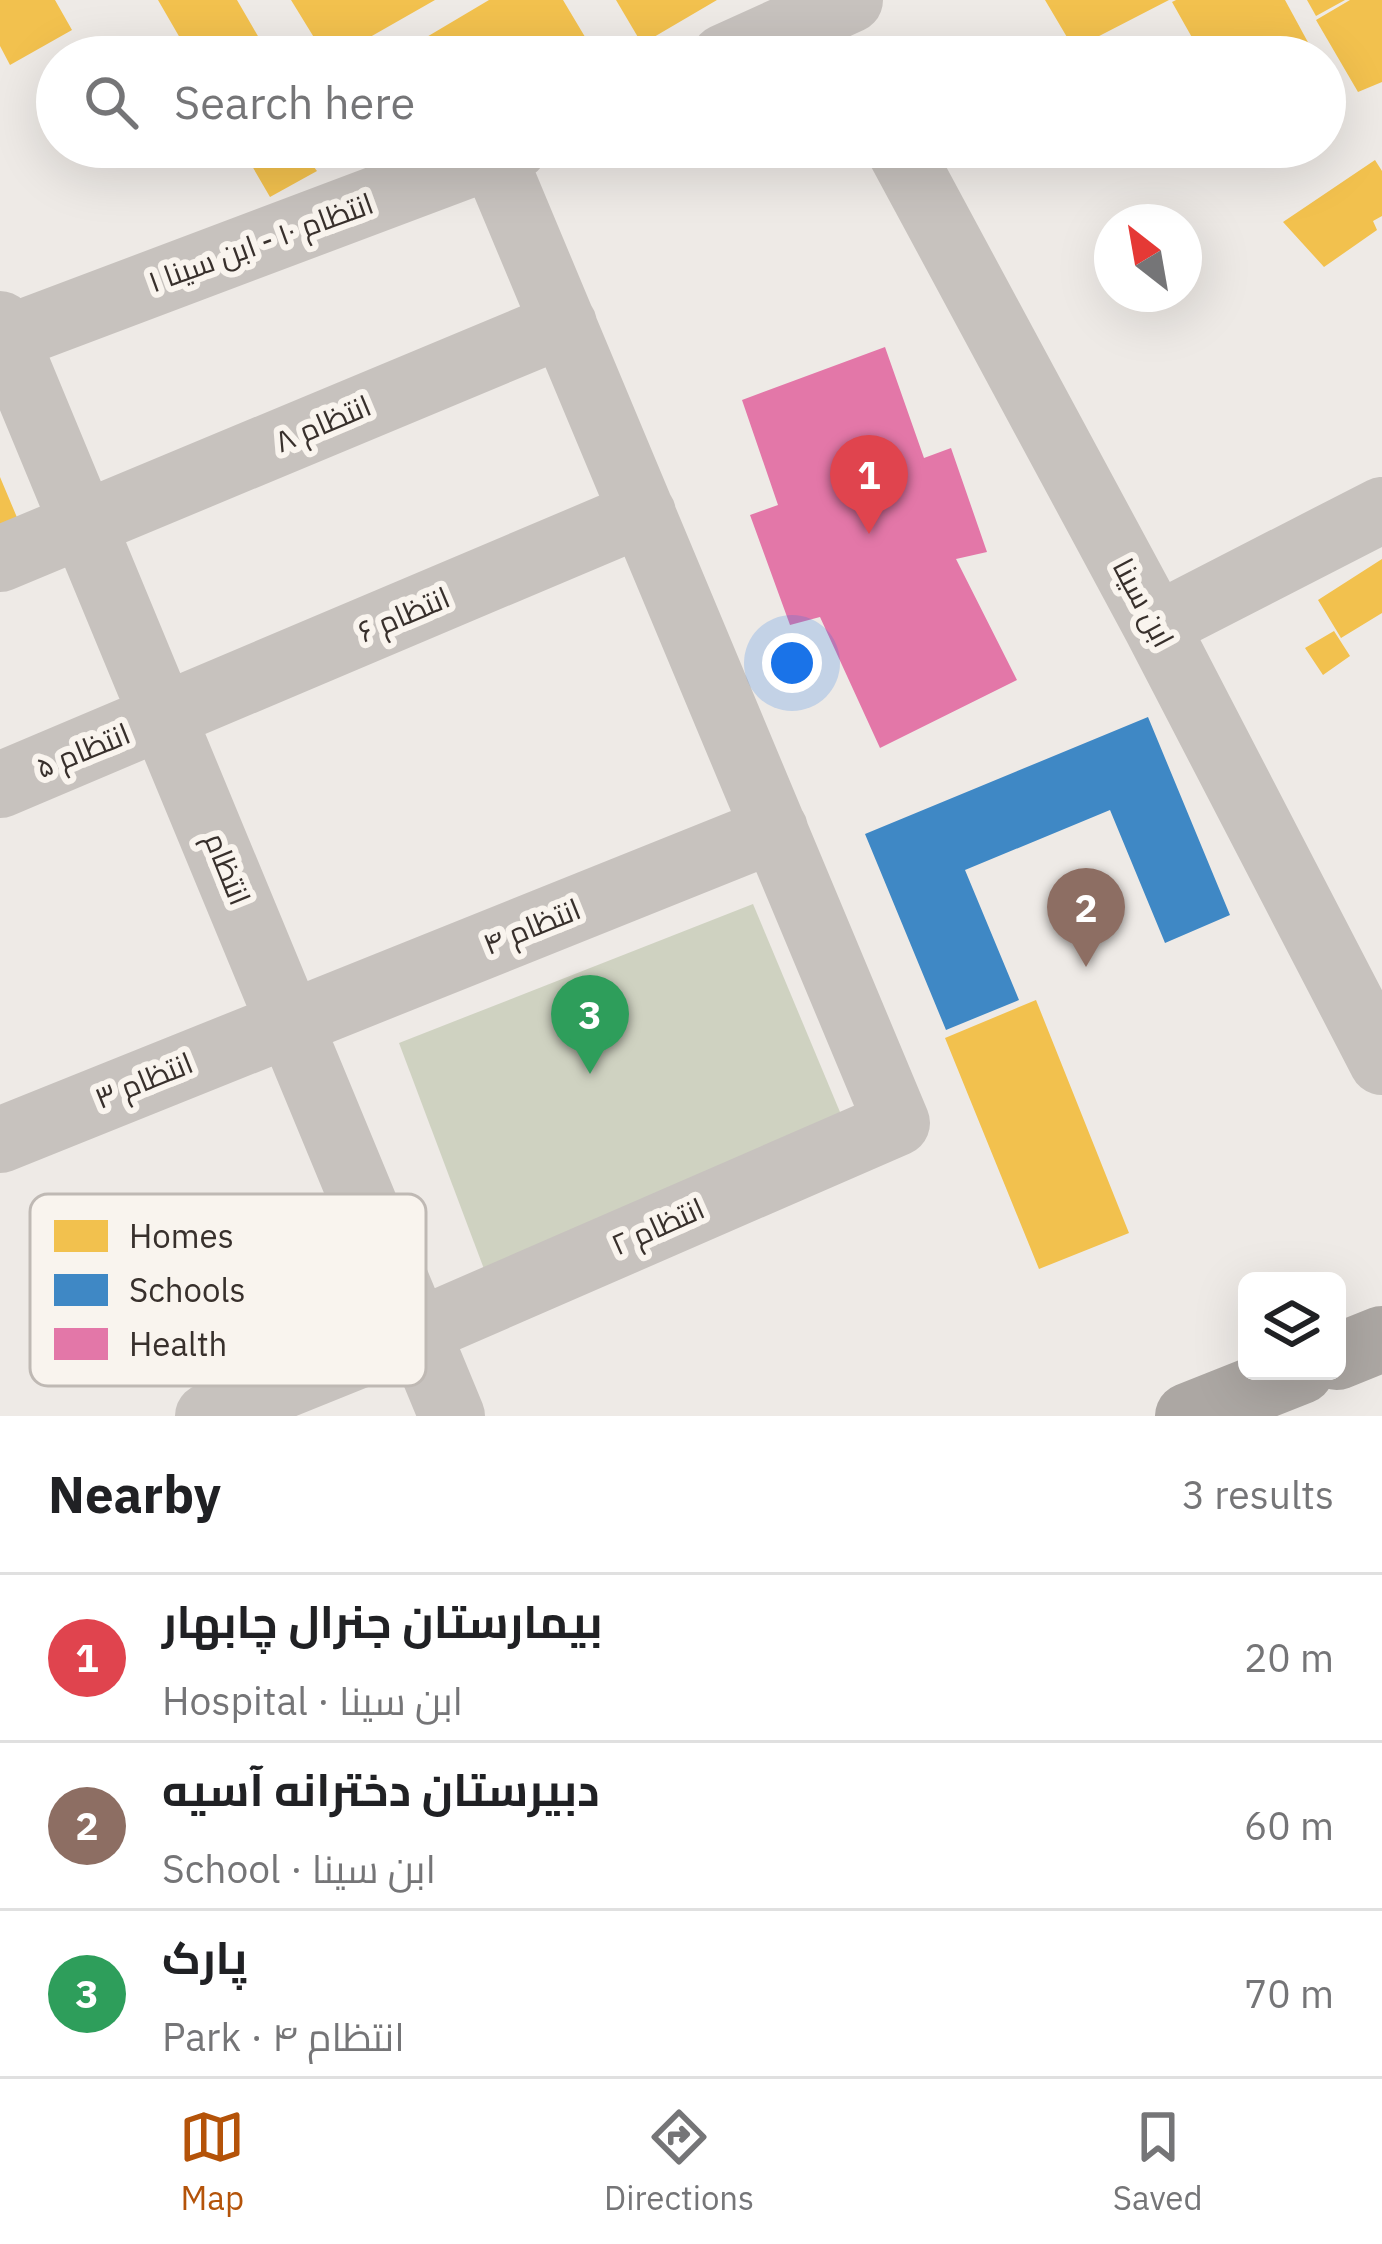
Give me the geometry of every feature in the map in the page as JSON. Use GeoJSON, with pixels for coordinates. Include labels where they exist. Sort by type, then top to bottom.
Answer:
{"type":"FeatureCollection","features":[{"type":"Feature","properties":{"kind":"main road"},"geometry":{"type":"LineString","coordinates":[[1346,1353],[1382,1339]]}},
{"type":"Feature","properties":{"kind":"main road"},"geometry":{"type":"LineString","coordinates":[[1188,1416],[1278,1380]]}},
{"type":"Feature","properties":{"kind":"street"},"geometry":{"type":"LineString","coordinates":[[783,36],[836,17]]}},
{"type":"Feature","properties":{"kind":"street","name":"انتظام ۱۰ - ابن سینا ۱"},"geometry":{"type":"LineString","coordinates":[[2,334],[460,168]]}},
{"type":"Feature","properties":{"kind":"street"},"geometry":{"type":"LineString","coordinates":[[510,168],[564,324],[775,829]]}},
{"type":"Feature","properties":{"kind":"street","name":"ابن سینا"},"geometry":{"type":"LineString","coordinates":[[909,168],[1156,626],[1382,1062]]}},
{"type":"Feature","properties":{"kind":"street","name":"انتظام ۸"},"geometry":{"type":"LineString","coordinates":[[0,559],[564,324]]}},
{"type":"Feature","properties":{"kind":"street","name":"انتظام"},"geometry":{"type":"LineString","coordinates":[[2,334],[361,1194]]}},
{"type":"Feature","properties":{"kind":"street"},"geometry":{"type":"LineString","coordinates":[[1156,626],[1382,509]]}},
{"type":"Feature","properties":{"kind":"street","name":"انتظام ۶"},"geometry":{"type":"LineString","coordinates":[[165,717],[643,513]]}},
{"type":"Feature","properties":{"kind":"street","name":"انتظام ۵"},"geometry":{"type":"LineString","coordinates":[[0,785],[165,717]]}},
{"type":"Feature","properties":{"kind":"street","name":"انتظام ۴"},"geometry":{"type":"LineString","coordinates":[[289,1022],[775,829]]}},
{"type":"Feature","properties":{"kind":"street","name":"انتظام ۲"},"geometry":{"type":"LineString","coordinates":[[426,1328],[897,1123],[775,829]]}},
{"type":"Feature","properties":{"kind":"street","name":"انتظام ۳"},"geometry":{"type":"LineString","coordinates":[[0,1140],[289,1022]]}},
{"type":"Feature","properties":{"kind":"street","name":"انتظام"},"geometry":{"type":"LineString","coordinates":[[426,1349],[452,1416]]}},
{"type":"Feature","properties":{"kind":"street","name":"انتظام ۲"},"geometry":{"type":"LineString","coordinates":[[208,1416],[282,1386]]}},
{"type":"Feature","properties":{"kind":"green space"},"geometry":{"type":"Polygon","coordinates":[[[753,904],[845,1124],[484,1269],[399,1043],[753,904]]]}},
{"type":"Feature","properties":{"kind":"building: Homes"},"geometry":{"type":"Polygon","coordinates":[[[0,0],[55,0],[72,30],[61,36],[36,36],[36,50],[10,65],[0,46],[0,0]]]}},
{"type":"Feature","properties":{"kind":"building: Homes"},"geometry":{"type":"Polygon","coordinates":[[[158,0],[237,0],[258,36],[179,36],[158,0]]]}},
{"type":"Feature","properties":{"kind":"building: Homes"},"geometry":{"type":"Polygon","coordinates":[[[291,0],[435,0],[372,36],[313,36],[291,0]]]}},
{"type":"Feature","properties":{"kind":"building: Homes"},"geometry":{"type":"Polygon","coordinates":[[[489,0],[563,0],[584,36],[428,36],[489,0]]]}},
{"type":"Feature","properties":{"kind":"building: Homes"},"geometry":{"type":"Polygon","coordinates":[[[616,0],[717,0],[656,36],[637,36],[616,0]]]}},
{"type":"Feature","properties":{"kind":"building: Homes"},"geometry":{"type":"Polygon","coordinates":[[[1045,0],[1169,0],[1099,36],[1066,36],[1045,0]]]}},
{"type":"Feature","properties":{"kind":"building: Homes"},"geometry":{"type":"Polygon","coordinates":[[[1285,0],[1305,36],[1191,36],[1172,2],[1285,0]]]}},
{"type":"Feature","properties":{"kind":"building: Homes"},"geometry":{"type":"Polygon","coordinates":[[[1307,0],[1345,0],[1316,16],[1307,0]]]}},
{"type":"Feature","properties":{"kind":"building: Homes"},"geometry":{"type":"Polygon","coordinates":[[[1350,0],[1382,0],[1382,82],[1358,92],[1346,71],[1346,36],[1325,36],[1316,20],[1350,0]]]}},
{"type":"Feature","properties":{"kind":"building: Homes"},"geometry":{"type":"Polygon","coordinates":[[[1375,160],[1382,171],[1382,216],[1373,221],[1377,230],[1324,267],[1283,222],[1375,160]]]}},
{"type":"Feature","properties":{"kind":"building: Homes"},"geometry":{"type":"Polygon","coordinates":[[[253,168],[317,171],[270,197],[253,168]]]}},
{"type":"Feature","properties":{"kind":"building: Homes"},"geometry":{"type":"Polygon","coordinates":[[[0,477],[29,546],[0,558],[0,477]]]}},
{"type":"Feature","properties":{"kind":"building: Homes"},"geometry":{"type":"Polygon","coordinates":[[[1382,559],[1382,613],[1341,638],[1318,600],[1382,559]]]}},
{"type":"Feature","properties":{"kind":"building: Homes"},"geometry":{"type":"Polygon","coordinates":[[[1334,631],[1350,656],[1323,675],[1305,648],[1334,631]]]}},
{"type":"Feature","properties":{"kind":"building: Homes"},"geometry":{"type":"Polygon","coordinates":[[[1036,1000],[1129,1233],[1039,1269],[945,1038],[1036,1000]]]}},
{"type":"Feature","properties":{"kind":"building: Schools"},"geometry":{"type":"Polygon","coordinates":[[[1148,717],[1230,915],[1165,943],[1110,810],[965,870],[1019,1000],[946,1030],[865,834],[1148,717]]]}},
{"type":"Feature","properties":{"kind":"building: Health"},"geometry":{"type":"Polygon","coordinates":[[[885,347],[924,458],[951,448],[987,552],[956,559],[1017,680],[880,748],[820,617],[790,625],[750,515],[778,505],[742,400],[885,347]]]}},
{"type":"Feature","properties":{"kind":"place","name":"بیمارستان جنرال چابهار"},"geometry":{"type":"Point","coordinates":[869,534]}},
{"type":"Feature","properties":{"kind":"place","name":"دبیرستان دخترانه آسیه"},"geometry":{"type":"Point","coordinates":[1086,967]}},
{"type":"Feature","properties":{"kind":"place","name":"پارک"},"geometry":{"type":"Point","coordinates":[590,1074]}}]}
